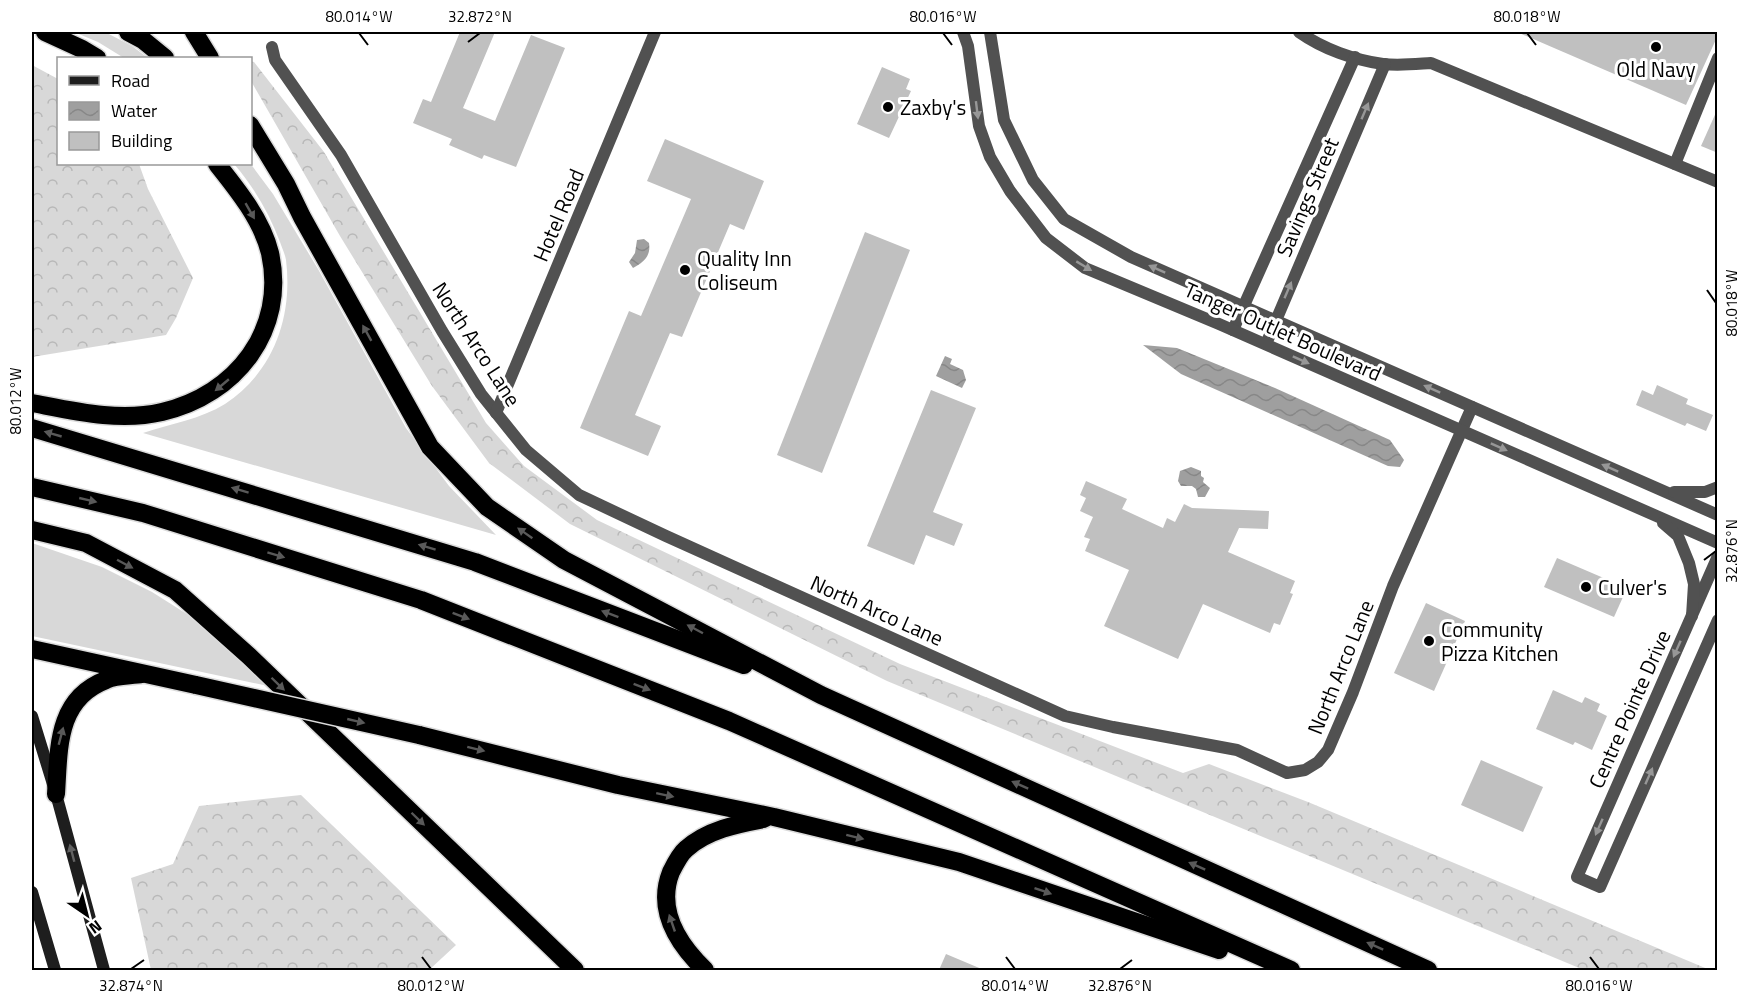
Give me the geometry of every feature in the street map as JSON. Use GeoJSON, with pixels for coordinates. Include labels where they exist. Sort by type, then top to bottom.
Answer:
{"type":"FeatureCollection","features":[{"type":"Feature","properties":{"kind":"highway"},"geometry":{"type":"LineString","coordinates":[[45,32],[95,57]]}},
{"type":"Feature","properties":{"kind":"highway"},"geometry":{"type":"LineString","coordinates":[[128,32],[143,40],[164,57]]}},
{"type":"Feature","properties":{"kind":"highway"},"geometry":{"type":"LineString","coordinates":[[194,32],[209,57]]}},
{"type":"Feature","properties":{"kind":"highway"},"geometry":{"type":"LineString","coordinates":[[252,128],[286,184],[302,217],[430,447],[487,507],[564,560],[821,695],[1428,970]]}},
{"type":"Feature","properties":{"kind":"highway"},"geometry":{"type":"LineString","coordinates":[[252,149],[302,217]]}},
{"type":"Feature","properties":{"kind":"highway"},"geometry":{"type":"LineString","coordinates":[[32,403],[88,414],[130,416],[162,412],[216,391],[234,375],[255,350],[267,325],[272,299],[273,275],[269,251],[249,208],[218,165]]}},
{"type":"Feature","properties":{"kind":"highway"},"geometry":{"type":"LineString","coordinates":[[32,428],[475,562],[821,695]]}},
{"type":"Feature","properties":{"kind":"highway"},"geometry":{"type":"LineString","coordinates":[[32,487],[143,513],[421,600],[729,721],[1291,970]]}},
{"type":"Feature","properties":{"kind":"highway"},"geometry":{"type":"LineString","coordinates":[[32,530],[86,543],[176,590],[249,656],[574,970]]}},
{"type":"Feature","properties":{"kind":"highway"},"geometry":{"type":"LineString","coordinates":[[32,649],[419,735],[618,785],[774,817],[958,862],[1279,970]]}},
{"type":"Feature","properties":{"kind":"highway"},"geometry":{"type":"LineString","coordinates":[[56,794],[59,741],[70,706],[88,689],[107,679],[142,674]]}},
{"type":"Feature","properties":{"kind":"highway"},"geometry":{"type":"LineString","coordinates":[[705,970],[684,948],[670,922],[666,905],[666,885],[673,867],[685,850],[712,833],[738,824],[774,817]]}},
{"type":"Feature","properties":{"kind":"main road"},"geometry":{"type":"LineString","coordinates":[[32,716],[56,794],[104,970]]}},
{"type":"Feature","properties":{"kind":"main road"},"geometry":{"type":"LineString","coordinates":[[32,892],[55,970]]}},
{"type":"Feature","properties":{"kind":"street","name":"Hotel Road"},"geometry":{"type":"LineString","coordinates":[[496,413],[655,32]]}},
{"type":"Feature","properties":{"kind":"street","name":"Tanger Outlet Boulevard"},"geometry":{"type":"LineString","coordinates":[[963,32],[968,46],[979,126],[990,157],[1010,191],[1046,238],[1085,268],[1266,344],[1718,543]]}},
{"type":"Feature","properties":{"kind":"street","name":"Tanger Outlet Boulevard"},"geometry":{"type":"LineString","coordinates":[[990,32],[1004,120],[1033,180],[1064,219],[1131,257],[1718,515]]}},
{"type":"Feature","properties":{"kind":"street"},"geometry":{"type":"LineString","coordinates":[[1299,32],[1317,37],[1355,57],[1385,64],[1431,63],[1718,182]]}},
{"type":"Feature","properties":{"kind":"street","name":"North Arco Lane"},"geometry":{"type":"LineString","coordinates":[[272,47],[275,60],[341,155],[442,331],[481,394],[526,450],[579,495],[1065,716],[1237,750],[1287,773],[1305,770],[1318,762],[1328,750],[1353,692],[1393,586],[1472,407]]}},
{"type":"Feature","properties":{"kind":"street","name":"Savings Street"},"geometry":{"type":"LineString","coordinates":[[1233,330],[1355,57]]}},
{"type":"Feature","properties":{"kind":"street"},"geometry":{"type":"LineString","coordinates":[[1675,164],[1718,58]]}},
{"type":"Feature","properties":{"kind":"street","name":"Savings Street"},"geometry":{"type":"LineString","coordinates":[[1266,344],[1385,64]]}},
{"type":"Feature","properties":{"kind":"street"},"geometry":{"type":"LineString","coordinates":[[1664,491],[1705,492],[1718,487]]}},
{"type":"Feature","properties":{"kind":"street"},"geometry":{"type":"LineString","coordinates":[[1653,514],[1678,536],[1689,563],[1694,584],[1692,615]]}},
{"type":"Feature","properties":{"kind":"street","name":"Centre Pointe Drive"},"geometry":{"type":"LineString","coordinates":[[1718,556],[1577,877],[1600,887],[1718,620]]}},
{"type":"Feature","properties":{"kind":"green space"},"geometry":{"type":"Polygon","coordinates":[[[74,32],[105,32],[132,46],[147,57],[122,57],[98,42],[74,32]]]}},
{"type":"Feature","properties":{"kind":"green space"},"geometry":{"type":"Polygon","coordinates":[[[252,62],[324,152],[486,423],[524,466],[597,520],[900,664],[1183,773],[1209,764],[1308,802],[1710,970],[1584,970],[887,681],[570,524],[489,463],[432,386],[340,236],[252,83],[252,62]]]}},
{"type":"Feature","properties":{"kind":"green space"},"geometry":{"type":"Polygon","coordinates":[[[32,65],[57,78],[57,165],[139,165],[148,189],[193,278],[166,335],[32,357],[32,65]]]}},
{"type":"Feature","properties":{"kind":"green space"},"geometry":{"type":"Polygon","coordinates":[[[235,165],[251,165],[273,194],[318,269],[406,428],[449,486],[496,535],[143,433],[196,417],[225,404],[256,376],[268,359],[276,341],[283,322],[286,302],[286,260],[276,231],[248,182],[235,165]]]}},
{"type":"Feature","properties":{"kind":"green space"},"geometry":{"type":"Polygon","coordinates":[[[32,543],[102,567],[152,592],[209,628],[273,687],[32,636],[32,543]]]}},
{"type":"Feature","properties":{"kind":"green space"},"geometry":{"type":"Polygon","coordinates":[[[301,795],[456,945],[429,970],[151,970],[131,878],[173,864],[199,806],[301,795]]]}},
{"type":"Feature","properties":{"kind":"water"},"geometry":{"type":"Polygon","coordinates":[[[644,239],[649,243],[648,255],[633,268],[629,262],[635,253],[637,240],[644,239]]]}},
{"type":"Feature","properties":{"kind":"water"},"geometry":{"type":"Polygon","coordinates":[[[1143,345],[1177,348],[1275,388],[1390,440],[1404,460],[1400,467],[1388,466],[1181,374],[1143,345]]]}},
{"type":"Feature","properties":{"kind":"water"},"geometry":{"type":"Polygon","coordinates":[[[945,356],[952,359],[950,364],[963,370],[966,380],[962,388],[936,376],[945,356]]]}},
{"type":"Feature","properties":{"kind":"water"},"geometry":{"type":"Polygon","coordinates":[[[1191,467],[1201,471],[1203,482],[1210,488],[1205,497],[1198,497],[1196,489],[1192,486],[1181,486],[1178,481],[1180,471],[1191,467]]]}},
{"type":"Feature","properties":{"kind":"building"},"geometry":{"type":"Polygon","coordinates":[[[460,32],[495,32],[463,108],[495,121],[531,35],[565,48],[516,167],[484,155],[482,159],[449,145],[452,139],[413,123],[423,99],[431,102],[460,32]]]}},
{"type":"Feature","properties":{"kind":"building"},"geometry":{"type":"Polygon","coordinates":[[[1517,32],[1718,32],[1718,35],[1686,105],[1517,32]]]}},
{"type":"Feature","properties":{"kind":"building"},"geometry":{"type":"Polygon","coordinates":[[[882,67],[910,79],[906,89],[911,91],[889,138],[857,124],[882,67]]]}},
{"type":"Feature","properties":{"kind":"building"},"geometry":{"type":"Polygon","coordinates":[[[1718,108],[1718,153],[1701,146],[1718,108]]]}},
{"type":"Feature","properties":{"kind":"building","name":"Quality Inn Coliseum"},"geometry":{"type":"Polygon","coordinates":[[[665,139],[764,181],[744,230],[730,224],[682,337],[670,333],[635,415],[661,426],[648,456],[580,428],[629,311],[641,316],[691,199],[647,181],[665,139]]]}},
{"type":"Feature","properties":{"kind":"building"},"geometry":{"type":"Polygon","coordinates":[[[865,232],[910,250],[822,473],[777,455],[865,232]]]}},
{"type":"Feature","properties":{"kind":"building"},"geometry":{"type":"Polygon","coordinates":[[[1657,385],[1688,399],[1686,404],[1713,415],[1706,431],[1687,423],[1685,426],[1636,405],[1642,390],[1653,395],[1657,385]]]}},
{"type":"Feature","properties":{"kind":"building"},"geometry":{"type":"Polygon","coordinates":[[[931,390],[976,408],[933,512],[963,524],[954,546],[926,535],[914,565],[867,546],[931,390]]]}},
{"type":"Feature","properties":{"kind":"building"},"geometry":{"type":"Polygon","coordinates":[[[1086,481],[1127,499],[1122,509],[1163,528],[1167,518],[1175,522],[1184,504],[1192,508],[1269,511],[1268,529],[1239,528],[1228,552],[1295,581],[1290,593],[1293,594],[1280,625],[1274,623],[1270,633],[1203,604],[1178,659],[1104,626],[1129,570],[1085,551],[1090,539],[1084,537],[1093,517],[1080,511],[1086,498],[1080,495],[1086,481]]]}},
{"type":"Feature","properties":{"kind":"building","name":"Culver's"},"geometry":{"type":"Polygon","coordinates":[[[1557,558],[1627,588],[1614,617],[1544,587],[1557,558]]]}},
{"type":"Feature","properties":{"kind":"building"},"geometry":{"type":"Polygon","coordinates":[[[1426,603],[1465,621],[1434,691],[1394,673],[1426,603]]]}},
{"type":"Feature","properties":{"kind":"building"},"geometry":{"type":"Polygon","coordinates":[[[1553,690],[1582,703],[1585,697],[1600,704],[1597,711],[1607,716],[1592,750],[1575,742],[1573,745],[1536,729],[1553,690]]]}},
{"type":"Feature","properties":{"kind":"building"},"geometry":{"type":"Polygon","coordinates":[[[1481,760],[1543,787],[1523,832],[1461,805],[1481,760]]]}},
{"type":"Feature","properties":{"kind":"building"},"geometry":{"type":"Polygon","coordinates":[[[946,954],[984,970],[939,970],[946,954]]]}},
{"type":"Feature","properties":{"kind":"place","name":"Old Navy"},"geometry":{"type":"Point","coordinates":[1656,47]}},
{"type":"Feature","properties":{"kind":"place","name":"Zaxby's"},"geometry":{"type":"Point","coordinates":[888,107]}},
{"type":"Feature","properties":{"kind":"place","name":"Quality Inn Coliseum"},"geometry":{"type":"Point","coordinates":[685,270]}},
{"type":"Feature","properties":{"kind":"place","name":"Culver's"},"geometry":{"type":"Point","coordinates":[1586,587]}},
{"type":"Feature","properties":{"kind":"place","name":"Community Pizza Kitchen"},"geometry":{"type":"Point","coordinates":[1429,641]}}]}
